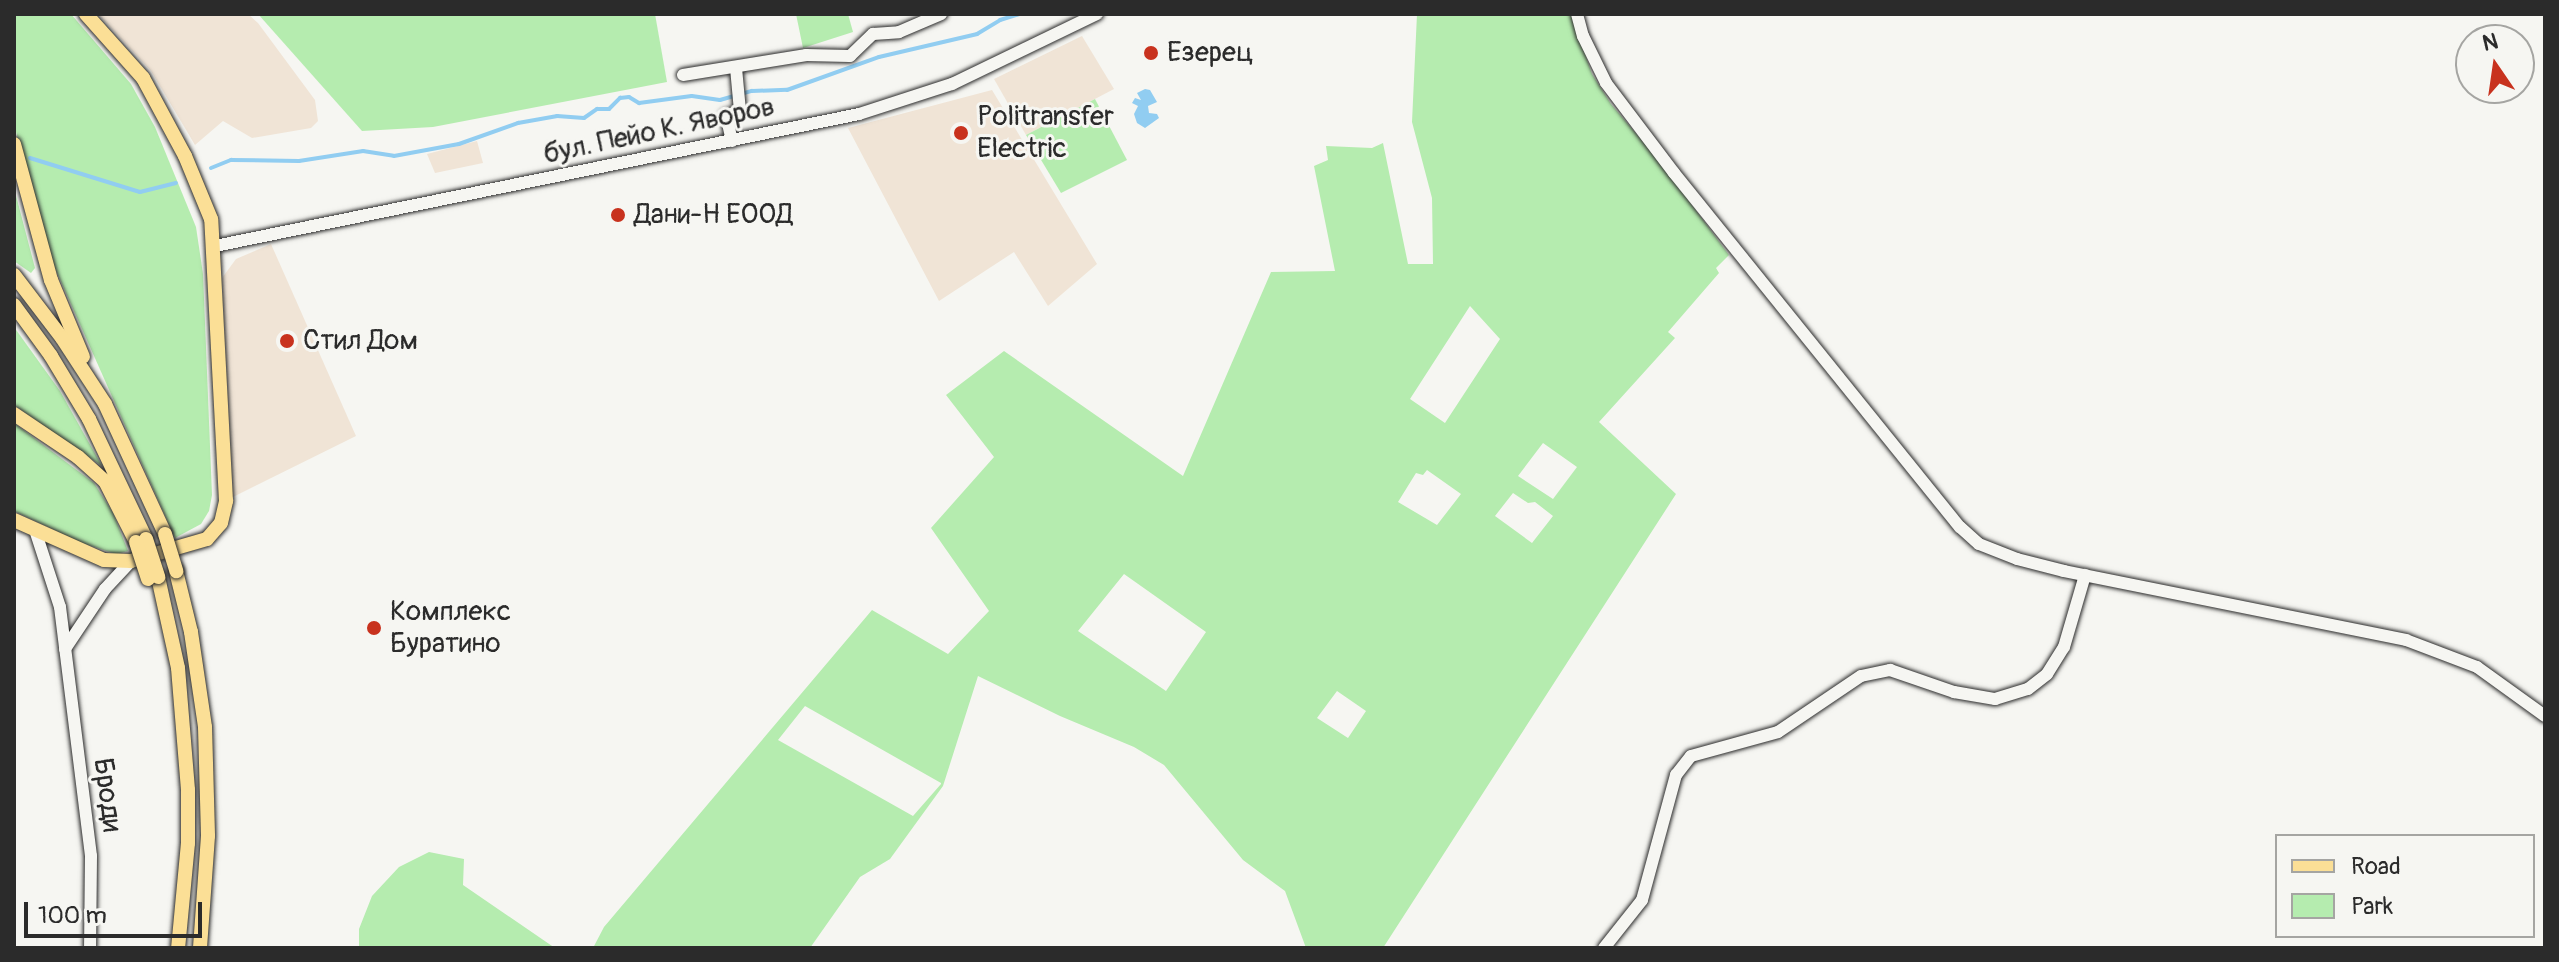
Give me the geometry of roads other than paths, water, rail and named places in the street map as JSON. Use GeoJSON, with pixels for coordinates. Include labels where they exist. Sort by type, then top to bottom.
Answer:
{"type":"FeatureCollection","features":[{"type":"Feature","properties":{"kind":"main road"},"geometry":{"type":"LineString","coordinates":[[14,520],[104,560],[131,561],[207,539],[215,532],[224,513],[226,486],[215,246],[205,199],[158,103],[130,61],[86,14]]}},
{"type":"Feature","properties":{"kind":"main road"},"geometry":{"type":"LineString","coordinates":[[14,144],[54,290],[165,534],[191,632],[205,727],[208,836],[200,948]]}},
{"type":"Feature","properties":{"kind":"main road"},"geometry":{"type":"LineString","coordinates":[[14,275],[62,338],[105,404]]}},
{"type":"Feature","properties":{"kind":"main road"},"geometry":{"type":"LineString","coordinates":[[14,305],[51,356],[89,419],[141,541],[178,668],[188,843],[178,948]]}},
{"type":"Feature","properties":{"kind":"main road"},"geometry":{"type":"LineString","coordinates":[[14,414],[78,457],[105,481],[141,541]]}},
{"type":"Feature","properties":{"kind":"street"},"geometry":{"type":"LineString","coordinates":[[736,74],[806,55],[850,56],[873,34],[899,32],[941,14]]}},
{"type":"Feature","properties":{"kind":"street","name":"бул. Пейо К. Яворов"},"geometry":{"type":"LineString","coordinates":[[215,246],[859,114],[919,96],[994,66],[1081,18],[1097,14]]}},
{"type":"Feature","properties":{"kind":"street"},"geometry":{"type":"LineString","coordinates":[[1577,14],[1583,36],[1606,83],[1727,241],[1960,527],[1991,550],[2085,575],[2406,640],[2477,667],[2545,716]]}},
{"type":"Feature","properties":{"kind":"street"},"geometry":{"type":"LineString","coordinates":[[683,75],[730,65],[736,74],[740,111],[726,116],[732,141]]}},
{"type":"Feature","properties":{"kind":"street","name":"Броди"},"geometry":{"type":"LineString","coordinates":[[35,530],[60,607],[91,856],[90,948]]}},
{"type":"Feature","properties":{"kind":"street"},"geometry":{"type":"LineString","coordinates":[[65,649],[105,589],[131,561]]}},
{"type":"Feature","properties":{"kind":"street"},"geometry":{"type":"LineString","coordinates":[[1604,948],[1642,900],[1676,775],[1691,756],[1778,732],[1861,676],[1890,670],[1954,692],[1995,699],[2028,689],[2047,674],[2064,647],[2085,575]]}},
{"type":"Feature","properties":{"kind":"water"},"geometry":{"type":"Polygon","coordinates":[[[1150,90],[1157,102],[1148,106],[1149,113],[1157,114],[1159,118],[1145,128],[1137,123],[1134,114],[1138,106],[1132,103],[1135,98],[1141,100],[1137,93],[1150,90]]]}},
{"type":"Feature","properties":{"kind":"waterway"},"geometry":{"type":"LineString","coordinates":[[211,168],[231,160],[299,161],[363,151],[394,156],[459,144],[518,123],[557,116],[584,118],[597,109],[609,109],[620,98],[629,97],[639,103],[692,96],[720,100],[752,91],[787,90],[879,57],[977,34],[1000,20],[1020,14]]}},
{"type":"Feature","properties":{"kind":"waterway"},"geometry":{"type":"LineString","coordinates":[[30,158],[140,192],[176,183]]}},
{"type":"Feature","properties":{"kind":"place","name":"Езерец"},"geometry":{"type":"Point","coordinates":[1151,53]}},
{"type":"Feature","properties":{"kind":"place","name":"Politransfer Electric"},"geometry":{"type":"Point","coordinates":[961,133]}},
{"type":"Feature","properties":{"kind":"place","name":"Дани-Н ЕООД"},"geometry":{"type":"Point","coordinates":[618,215]}},
{"type":"Feature","properties":{"kind":"place","name":"Стил Дом"},"geometry":{"type":"Point","coordinates":[287,341]}},
{"type":"Feature","properties":{"kind":"place","name":"Комплекс Буратино"},"geometry":{"type":"Point","coordinates":[374,628]}}]}
